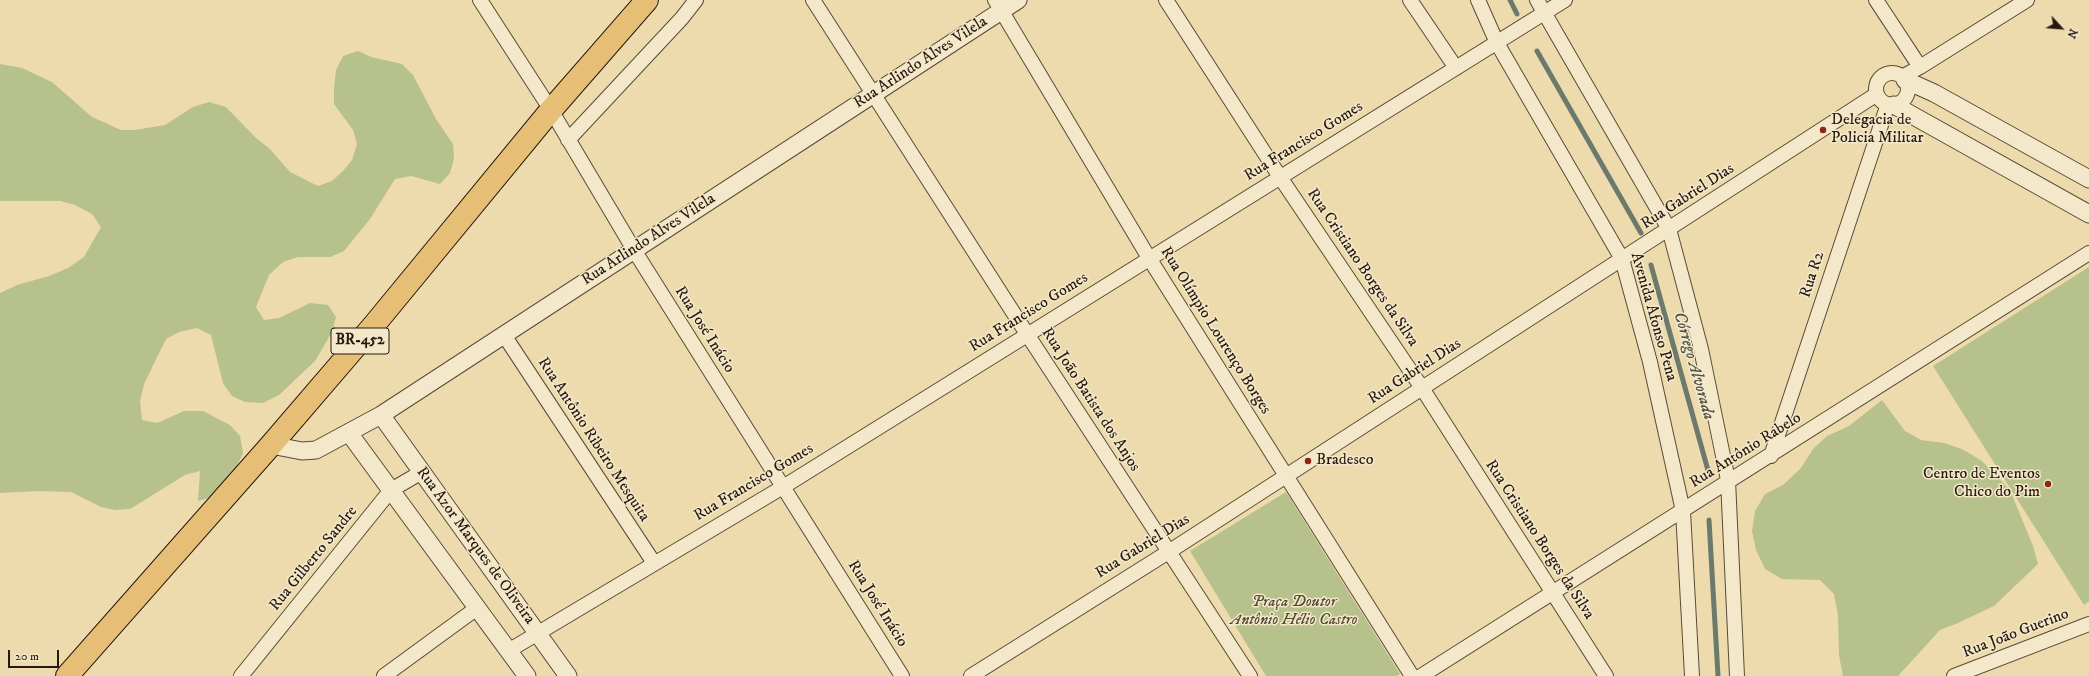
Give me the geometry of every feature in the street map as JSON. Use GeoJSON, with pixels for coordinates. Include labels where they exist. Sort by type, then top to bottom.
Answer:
{"type":"FeatureCollection","features":[{"type":"Feature","properties":{"kind":"highway","name":"BR-452"},"geometry":{"type":"LineString","coordinates":[[67,676],[271,445],[374,325],[551,110],[647,0]]}},
{"type":"Feature","properties":{"kind":"street","name":"Rua José Inácio"},"geometry":{"type":"LineString","coordinates":[[480,0],[551,110],[634,250],[902,676]]}},
{"type":"Feature","properties":{"kind":"street"},"geometry":{"type":"LineString","coordinates":[[568,140],[682,18],[696,0]]}},
{"type":"Feature","properties":{"kind":"street","name":"Rua João Batista dos Anjos"},"geometry":{"type":"LineString","coordinates":[[813,0],[1027,334],[1170,550],[1250,676]]}},
{"type":"Feature","properties":{"kind":"street","name":"Rua Arlindo Alves Vilela"},"geometry":{"type":"LineString","coordinates":[[271,445],[302,451],[316,450],[381,415],[874,94],[998,5],[1018,0]]}},
{"type":"Feature","properties":{"kind":"street","name":"Rua Cristiano Borges da Silva"},"geometry":{"type":"LineString","coordinates":[[1166,0],[1280,176],[1422,388],[1606,676]]}},
{"type":"Feature","properties":{"kind":"street"},"geometry":{"type":"LineString","coordinates":[[1410,0],[1456,68]]}},
{"type":"Feature","properties":{"kind":"street","name":"Avenida Afonso Pena"},"geometry":{"type":"LineString","coordinates":[[1478,0],[1496,43],[1622,259],[1650,362],[1682,511],[1692,676]]}},
{"type":"Feature","properties":{"kind":"street","name":"Rua Francisco Gomes"},"geometry":{"type":"LineString","coordinates":[[508,651],[537,632],[783,487],[1280,176],[1496,43],[1540,6],[1565,0]]}},
{"type":"Feature","properties":{"kind":"street"},"geometry":{"type":"LineString","coordinates":[[1876,0],[1920,67]]}},
{"type":"Feature","properties":{"kind":"street"},"geometry":{"type":"LineString","coordinates":[[1904,78],[2027,0]]}},
{"type":"Feature","properties":{"kind":"street","name":"Rua Olímpio Lourenço Borges"},"geometry":{"type":"LineString","coordinates":[[998,5],[1149,258],[1412,676]]}},
{"type":"Feature","properties":{"kind":"street"},"geometry":{"type":"LineString","coordinates":[[1540,6],[1669,229],[1701,349],[1728,480],[1737,676]]}},
{"type":"Feature","properties":{"kind":"street"},"geometry":{"type":"LineString","coordinates":[[2089,179],[1895,73],[1886,74],[1880,78],[1876,86],[1877,94],[1881,101],[1891,104],[2089,214]]}},
{"type":"Feature","properties":{"kind":"street"},"geometry":{"type":"LineString","coordinates":[[1891,104],[1902,102],[1906,95],[1908,87],[1904,78]]}},
{"type":"Feature","properties":{"kind":"street","name":"Rua Gabriel Dias"},"geometry":{"type":"LineString","coordinates":[[971,676],[1170,550],[1877,94]]}},
{"type":"Feature","properties":{"kind":"street","name":"Rua R2"},"geometry":{"type":"LineString","coordinates":[[1771,456],[1891,104]]}},
{"type":"Feature","properties":{"kind":"street","name":"Rua Antônio Rabelo"},"geometry":{"type":"LineString","coordinates":[[1421,676],[1682,511],[1728,480],[1771,456],[2089,253]]}},
{"type":"Feature","properties":{"kind":"street","name":"Rua Antônio Ribeiro Mesquita"},"geometry":{"type":"LineString","coordinates":[[504,335],[654,563]]}},
{"type":"Feature","properties":{"kind":"street","name":"Rua Azor Marques de Oliveira"},"geometry":{"type":"LineString","coordinates":[[381,415],[568,676]]}},
{"type":"Feature","properties":{"kind":"street"},"geometry":{"type":"LineString","coordinates":[[350,433],[527,676]]}},
{"type":"Feature","properties":{"kind":"street","name":"Rua Gilberto Sandre"},"geometry":{"type":"LineString","coordinates":[[241,676],[391,490],[422,472]]}},
{"type":"Feature","properties":{"kind":"street"},"geometry":{"type":"LineString","coordinates":[[384,676],[477,608]]}},
{"type":"Feature","properties":{"kind":"street","name":"Rua João Guerino"},"geometry":{"type":"LineString","coordinates":[[1961,675],[2089,624]]}},
{"type":"Feature","properties":{"kind":"green space"},"geometry":{"type":"Polygon","coordinates":[[[358,51],[371,57],[402,64],[413,75],[436,119],[453,144],[454,159],[450,173],[440,184],[411,176],[395,179],[370,219],[344,251],[330,257],[298,257],[283,262],[269,275],[256,307],[264,320],[279,318],[310,303],[328,305],[336,317],[332,332],[315,361],[279,395],[263,403],[245,402],[232,396],[223,383],[211,335],[197,328],[179,332],[166,339],[144,384],[140,401],[142,420],[157,423],[184,411],[203,411],[230,425],[240,436],[243,453],[236,468],[216,496],[198,501],[200,471],[185,475],[130,509],[115,510],[101,507],[71,492],[38,491],[0,493],[0,293],[17,285],[49,276],[68,268],[84,257],[101,227],[92,214],[75,205],[60,201],[0,201],[0,64],[22,68],[52,82],[92,117],[121,130],[135,130],[165,125],[193,107],[209,102],[226,107],[256,138],[270,149],[290,172],[318,186],[332,181],[343,171],[352,160],[357,144],[353,130],[334,104],[334,88],[336,70],[343,56],[358,51]]]}},
{"type":"Feature","properties":{"kind":"green space","name":"Centro de Eventos Chico do Pim"},"geometry":{"type":"Polygon","coordinates":[[[2089,267],[2089,601],[2084,605],[1933,366],[2089,267]]]}},
{"type":"Feature","properties":{"kind":"green space"},"geometry":{"type":"Polygon","coordinates":[[[1882,400],[1905,431],[1921,440],[1944,443],[1962,449],[1982,461],[2010,490],[2033,546],[2038,564],[1994,606],[1940,630],[1898,676],[1843,676],[1839,655],[1838,615],[1834,594],[1820,580],[1782,579],[1765,569],[1756,550],[1752,531],[1755,511],[1765,494],[1783,485],[1801,468],[1813,449],[1827,436],[1849,426],[1882,400]]]}},
{"type":"Feature","properties":{"kind":"green space","name":"Praça Doutor Antônio Hélio Castro"},"geometry":{"type":"Polygon","coordinates":[[[1286,492],[1400,674],[1397,676],[1266,676],[1190,551],[1286,492]]]}},
{"type":"Feature","properties":{"kind":"waterway","name":"Córrego Alvorada"},"geometry":{"type":"LineString","coordinates":[[1510,0],[1517,14]]}},
{"type":"Feature","properties":{"kind":"waterway","name":"Córrego Alvorada"},"geometry":{"type":"LineString","coordinates":[[1537,51],[1641,233]]}},
{"type":"Feature","properties":{"kind":"waterway","name":"Córrego Alvorada"},"geometry":{"type":"LineString","coordinates":[[1651,265],[1709,474]]}},
{"type":"Feature","properties":{"kind":"waterway","name":"Córrego Alvorada"},"geometry":{"type":"LineString","coordinates":[[1709,520],[1718,676]]}},
{"type":"Feature","properties":{"kind":"place","name":"Delegacia de Policia Militar"},"geometry":{"type":"Point","coordinates":[1823,130]}},
{"type":"Feature","properties":{"kind":"place","name":"Bradesco"},"geometry":{"type":"Point","coordinates":[1308,461]}},
{"type":"Feature","properties":{"kind":"place","name":"Centro de Eventos Chico do Pim"},"geometry":{"type":"Point","coordinates":[2048,484]}}]}
